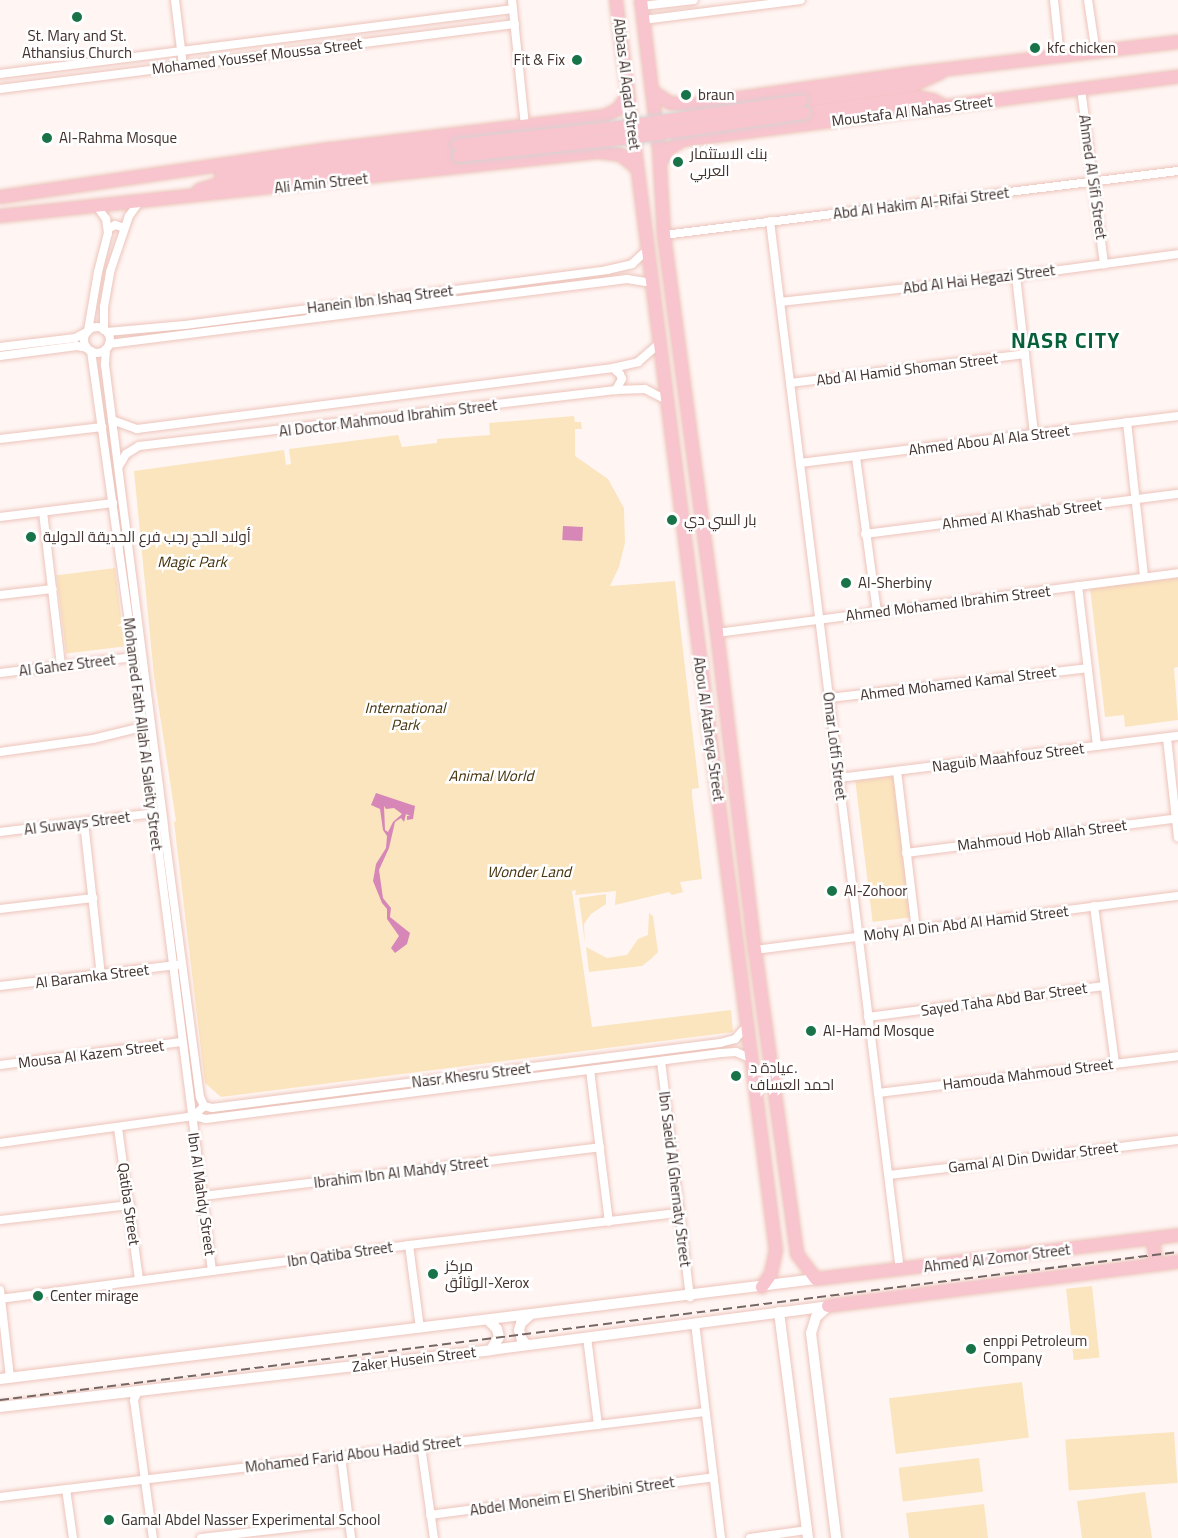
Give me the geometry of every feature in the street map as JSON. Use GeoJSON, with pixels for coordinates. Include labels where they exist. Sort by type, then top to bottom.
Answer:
{"type":"FeatureCollection","features":[{"type":"Feature","properties":{"kind":"main road","name":"Abbas Al Aqad Street"},"geometry":{"type":"LineString","coordinates":[[616,0],[637,168]]}},
{"type":"Feature","properties":{"kind":"main road","name":"Abbas Al Aqad Street"},"geometry":{"type":"LineString","coordinates":[[641,3],[655,111],[659,165]]}},
{"type":"Feature","properties":{"kind":"main road"},"geometry":{"type":"LineString","coordinates":[[652,91],[676,104],[708,102],[943,70],[1178,42]]}},
{"type":"Feature","properties":{"kind":"main road"},"geometry":{"type":"LineString","coordinates":[[152,175],[200,175],[628,138],[913,85],[943,70]]}},
{"type":"Feature","properties":{"kind":"main road","name":"Moustafa Al Nahas Street"},"geometry":{"type":"LineString","coordinates":[[659,165],[667,150],[677,142],[710,136],[1178,77]]}},
{"type":"Feature","properties":{"kind":"main road","name":"Ali Amin Street"},"geometry":{"type":"LineString","coordinates":[[0,197],[331,148],[610,114],[622,106],[628,95]]}},
{"type":"Feature","properties":{"kind":"main road"},"geometry":{"type":"LineString","coordinates":[[803,107],[917,97],[933,100],[945,107]]}},
{"type":"Feature","properties":{"kind":"main road"},"geometry":{"type":"LineString","coordinates":[[708,102],[700,113],[699,122],[710,136]]}},
{"type":"Feature","properties":{"kind":"main road"},"geometry":{"type":"LineString","coordinates":[[630,113],[643,116],[655,111]]}},
{"type":"Feature","properties":{"kind":"main road"},"geometry":{"type":"LineString","coordinates":[[570,120],[579,124],[585,136],[579,154]]}},
{"type":"Feature","properties":{"kind":"main road"},"geometry":{"type":"LineString","coordinates":[[635,150],[646,144],[659,148]]}},
{"type":"Feature","properties":{"kind":"main road"},"geometry":{"type":"LineString","coordinates":[[187,195],[229,181],[459,151]]}},
{"type":"Feature","properties":{"kind":"main road","name":"Ali Amin Street"},"geometry":{"type":"LineString","coordinates":[[0,216],[579,154],[613,153],[627,159],[637,168]]}},
{"type":"Feature","properties":{"kind":"main road","name":"Abou Al Ataheya Street"},"geometry":{"type":"LineString","coordinates":[[659,165],[664,235],[717,633],[755,950],[796,1249],[805,1268],[816,1279]]}},
{"type":"Feature","properties":{"kind":"main road","name":"Abou Al Ataheya Street"},"geometry":{"type":"LineString","coordinates":[[637,168],[776,1250],[774,1266],[762,1287]]}},
{"type":"Feature","properties":{"kind":"main road","name":"Ahmed Al Zomor Street"},"geometry":{"type":"LineString","coordinates":[[816,1279],[1178,1235]]}},
{"type":"Feature","properties":{"kind":"main road"},"geometry":{"type":"LineString","coordinates":[[1153,1239],[1156,1264]]}},
{"type":"Feature","properties":{"kind":"main road"},"geometry":{"type":"LineString","coordinates":[[776,1250],[784,1258],[793,1255],[796,1249]]}},
{"type":"Feature","properties":{"kind":"main road","name":"Ahmed Al Zomor Street"},"geometry":{"type":"LineString","coordinates":[[828,1306],[1178,1262]]}},
{"type":"Feature","properties":{"kind":"main road","name":"Zaker Husein Street"},"geometry":{"type":"LineString","coordinates":[[5,1379],[690,1297],[816,1279]]}},
{"type":"Feature","properties":{"kind":"main road"},"geometry":{"type":"LineString","coordinates":[[828,1306],[816,1317],[811,1338],[836,1538]]}},
{"type":"Feature","properties":{"kind":"main road","name":"Zaker Husein Street"},"geometry":{"type":"LineString","coordinates":[[0,1407],[491,1350],[828,1306]]}},
{"type":"Feature","properties":{"kind":"main road"},"geometry":{"type":"LineString","coordinates":[[779,1312],[807,1534]]}},
{"type":"Feature","properties":{"kind":"main road"},"geometry":{"type":"LineString","coordinates":[[527,1345],[520,1337],[519,1330],[521,1323],[529,1316]]}},
{"type":"Feature","properties":{"kind":"main road"},"geometry":{"type":"LineString","coordinates":[[489,1321],[498,1333],[498,1341],[491,1350]]}},
{"type":"Feature","properties":{"kind":"street"},"geometry":{"type":"LineString","coordinates":[[175,0],[183,66]]}},
{"type":"Feature","properties":{"kind":"street"},"geometry":{"type":"LineString","coordinates":[[641,3],[694,0]]}},
{"type":"Feature","properties":{"kind":"street"},"geometry":{"type":"LineString","coordinates":[[643,20],[742,4],[801,0]]}},
{"type":"Feature","properties":{"kind":"street"},"geometry":{"type":"LineString","coordinates":[[1054,0],[1060,57]]}},
{"type":"Feature","properties":{"kind":"street"},"geometry":{"type":"LineString","coordinates":[[1088,0],[1095,53]]}},
{"type":"Feature","properties":{"kind":"street"},"geometry":{"type":"LineString","coordinates":[[512,4],[525,125]]}},
{"type":"Feature","properties":{"kind":"street","name":"Mohamed Youssef Moussa Street"},"geometry":{"type":"LineString","coordinates":[[0,74],[512,4]]}},
{"type":"Feature","properties":{"kind":"street","name":"Mohamed Youssef Moussa Street"},"geometry":{"type":"LineString","coordinates":[[0,89],[515,24]]}},
{"type":"Feature","properties":{"kind":"street","name":"Ahmed Al Sifi Street"},"geometry":{"type":"LineString","coordinates":[[1081,89],[1104,264]]}},
{"type":"Feature","properties":{"kind":"street","name":"Abd Al Hakim Al-Rifai Street"},"geometry":{"type":"LineString","coordinates":[[664,235],[1178,171]]}},
{"type":"Feature","properties":{"kind":"street"},"geometry":{"type":"LineString","coordinates":[[0,356],[77,346],[89,350],[107,347],[107,285],[129,216],[141,200]]}},
{"type":"Feature","properties":{"kind":"street"},"geometry":{"type":"LineString","coordinates":[[89,350],[84,340],[88,332],[108,229],[104,215],[96,205]]}},
{"type":"Feature","properties":{"kind":"street","name":"Omar Lotfi Street"},"geometry":{"type":"LineString","coordinates":[[770,221],[900,1270]]}},
{"type":"Feature","properties":{"kind":"street"},"geometry":{"type":"LineString","coordinates":[[108,229],[115,225],[125,228]]}},
{"type":"Feature","properties":{"kind":"street","name":"Hanein Ibn Ishaq Street"},"geometry":{"type":"LineString","coordinates":[[106,331],[194,324],[624,266],[638,260],[647,250]]}},
{"type":"Feature","properties":{"kind":"street","name":"Abd Al Hai Hegazi Street"},"geometry":{"type":"LineString","coordinates":[[780,302],[1016,276],[1178,254]]}},
{"type":"Feature","properties":{"kind":"street"},"geometry":{"type":"LineString","coordinates":[[624,266],[628,272],[627,279]]}},
{"type":"Feature","properties":{"kind":"street"},"geometry":{"type":"LineString","coordinates":[[1016,276],[1034,434]]}},
{"type":"Feature","properties":{"kind":"street","name":"Hanein Ibn Ishaq Street"},"geometry":{"type":"LineString","coordinates":[[107,347],[627,279],[651,283]]}},
{"type":"Feature","properties":{"kind":"street"},"geometry":{"type":"LineString","coordinates":[[0,347],[75,338],[96,327],[106,331]]}},
{"type":"Feature","properties":{"kind":"street","name":"Al Doctor Mahmoud Ibrahim Street"},"geometry":{"type":"LineString","coordinates":[[112,420],[127,428],[137,429],[613,368],[638,362],[659,344]]}},
{"type":"Feature","properties":{"kind":"street","name":"Mohamed Fath Allah Al Saleity Street"},"geometry":{"type":"LineString","coordinates":[[107,347],[105,365],[200,1097],[213,1118]]}},
{"type":"Feature","properties":{"kind":"street","name":"Mohamed Fath Allah Al Saleity Street"},"geometry":{"type":"LineString","coordinates":[[89,350],[134,657],[193,1121]]}},
{"type":"Feature","properties":{"kind":"street","name":"Abd Al Hamid Shoman Street"},"geometry":{"type":"LineString","coordinates":[[790,383],[1025,354]]}},
{"type":"Feature","properties":{"kind":"street"},"geometry":{"type":"LineString","coordinates":[[613,368],[618,371],[622,380],[616,390]]}},
{"type":"Feature","properties":{"kind":"street","name":"Al Doctor Mahmoud Ibrahim Street"},"geometry":{"type":"LineString","coordinates":[[140,446],[616,390],[645,389],[665,399]]}},
{"type":"Feature","properties":{"kind":"street","name":"Ahmed Abou Al Ala Street"},"geometry":{"type":"LineString","coordinates":[[800,463],[1178,416]]}},
{"type":"Feature","properties":{"kind":"street"},"geometry":{"type":"LineString","coordinates":[[1127,422],[1144,577]]}},
{"type":"Feature","properties":{"kind":"street"},"geometry":{"type":"LineString","coordinates":[[0,439],[102,427]]}},
{"type":"Feature","properties":{"kind":"street"},"geometry":{"type":"LineString","coordinates":[[118,467],[126,454],[140,446],[134,438],[137,429]]}},
{"type":"Feature","properties":{"kind":"street"},"geometry":{"type":"LineString","coordinates":[[856,457],[877,613]]}},
{"type":"Feature","properties":{"kind":"street","name":"Ahmed Al Khashab Street"},"geometry":{"type":"LineString","coordinates":[[866,534],[1178,494]]}},
{"type":"Feature","properties":{"kind":"street"},"geometry":{"type":"LineString","coordinates":[[0,517],[113,502]]}},
{"type":"Feature","properties":{"kind":"street"},"geometry":{"type":"LineString","coordinates":[[43,512],[61,665]]}},
{"type":"Feature","properties":{"kind":"street","name":"Ahmed Mohamed Ibrahim Street"},"geometry":{"type":"LineString","coordinates":[[717,633],[1178,573]]}},
{"type":"Feature","properties":{"kind":"street"},"geometry":{"type":"LineString","coordinates":[[1078,586],[1097,746]]}},
{"type":"Feature","properties":{"kind":"street"},"geometry":{"type":"LineString","coordinates":[[0,595],[53,589]]}},
{"type":"Feature","properties":{"kind":"street","name":"Al Gahez Street"},"geometry":{"type":"LineString","coordinates":[[0,673],[134,657]]}},
{"type":"Feature","properties":{"kind":"street","name":"Ahmed Mohamed Kamal Street"},"geometry":{"type":"LineString","coordinates":[[829,698],[1087,668]]}},
{"type":"Feature","properties":{"kind":"street"},"geometry":{"type":"LineString","coordinates":[[0,752],[93,739],[142,727]]}},
{"type":"Feature","properties":{"kind":"street","name":"Naguib Maahfouz Street"},"geometry":{"type":"LineString","coordinates":[[839,778],[1178,736]]}},
{"type":"Feature","properties":{"kind":"street"},"geometry":{"type":"LineString","coordinates":[[1167,738],[1178,837]]}},
{"type":"Feature","properties":{"kind":"street"},"geometry":{"type":"LineString","coordinates":[[897,771],[916,930]]}},
{"type":"Feature","properties":{"kind":"street","name":"Al Suways Street"},"geometry":{"type":"LineString","coordinates":[[0,832],[154,813]]}},
{"type":"Feature","properties":{"kind":"street","name":"Mahmoud Hob Allah Street"},"geometry":{"type":"LineString","coordinates":[[906,853],[1177,818]]}},
{"type":"Feature","properties":{"kind":"street"},"geometry":{"type":"LineString","coordinates":[[84,822],[101,975]]}},
{"type":"Feature","properties":{"kind":"street","name":"Mohy Al Din Abd Al Hamid Street"},"geometry":{"type":"LineString","coordinates":[[755,950],[1178,896]]}},
{"type":"Feature","properties":{"kind":"street"},"geometry":{"type":"LineString","coordinates":[[0,909],[93,898]]}},
{"type":"Feature","properties":{"kind":"street"},"geometry":{"type":"LineString","coordinates":[[1095,906],[1115,1064]]}},
{"type":"Feature","properties":{"kind":"street","name":"Al Baramka Street"},"geometry":{"type":"LineString","coordinates":[[0,986],[184,964]]}},
{"type":"Feature","properties":{"kind":"street","name":"Sayed Taha Abd Bar Street"},"geometry":{"type":"LineString","coordinates":[[868,1017],[1104,986]]}},
{"type":"Feature","properties":{"kind":"street","name":"Nasr Khesru Street"},"geometry":{"type":"LineString","coordinates":[[208,1107],[720,1043],[735,1039],[747,1026]]}},
{"type":"Feature","properties":{"kind":"street","name":"Mousa Al Kazem Street"},"geometry":{"type":"LineString","coordinates":[[0,1065],[182,1042]]}},
{"type":"Feature","properties":{"kind":"street"},"geometry":{"type":"LineString","coordinates":[[720,1043],[724,1048],[721,1053]]}},
{"type":"Feature","properties":{"kind":"street","name":"Nasr Khesru Street"},"geometry":{"type":"LineString","coordinates":[[193,1121],[721,1053],[736,1052],[752,1059]]}},
{"type":"Feature","properties":{"kind":"street","name":"Hamouda Mahmoud Street"},"geometry":{"type":"LineString","coordinates":[[878,1093],[1178,1056]]}},
{"type":"Feature","properties":{"kind":"street","name":"Ibn Saeid Al Ghernaty Street"},"geometry":{"type":"LineString","coordinates":[[661,1061],[690,1297]]}},
{"type":"Feature","properties":{"kind":"street"},"geometry":{"type":"LineString","coordinates":[[590,1070],[609,1222]]}},
{"type":"Feature","properties":{"kind":"street"},"geometry":{"type":"LineString","coordinates":[[0,1143],[183,1118],[193,1121],[208,1107]]}},
{"type":"Feature","properties":{"kind":"street","name":"Ibn Al Mahdy Street"},"geometry":{"type":"LineString","coordinates":[[193,1121],[212,1271]]}},
{"type":"Feature","properties":{"kind":"street","name":"Qatiba Street"},"geometry":{"type":"LineString","coordinates":[[118,1128],[139,1280]]}},
{"type":"Feature","properties":{"kind":"street","name":"Gamal Al Din Dwidar Street"},"geometry":{"type":"LineString","coordinates":[[889,1175],[1178,1140]]}},
{"type":"Feature","properties":{"kind":"street","name":"Ibrahim Ibn Al Mahdy Street"},"geometry":{"type":"LineString","coordinates":[[203,1196],[600,1147]]}},
{"type":"Feature","properties":{"kind":"street"},"geometry":{"type":"LineString","coordinates":[[0,1220],[130,1205]]}},
{"type":"Feature","properties":{"kind":"street","name":"Ibn Qatiba Street"},"geometry":{"type":"LineString","coordinates":[[0,1296],[679,1213]]}},
{"type":"Feature","properties":{"kind":"street"},"geometry":{"type":"LineString","coordinates":[[409,1245],[420,1328]]}},
{"type":"Feature","properties":{"kind":"street"},"geometry":{"type":"LineString","coordinates":[[0,1296],[5,1379]]}},
{"type":"Feature","properties":{"kind":"street"},"geometry":{"type":"LineString","coordinates":[[694,1323],[721,1538]]}},
{"type":"Feature","properties":{"kind":"street"},"geometry":{"type":"LineString","coordinates":[[587,1337],[598,1425]]}},
{"type":"Feature","properties":{"kind":"street"},"geometry":{"type":"LineString","coordinates":[[138,1391],[134,1400],[153,1538]]}},
{"type":"Feature","properties":{"kind":"street","name":"Mohamed Farid Abou Hadid Street"},"geometry":{"type":"LineString","coordinates":[[0,1497],[705,1412]]}},
{"type":"Feature","properties":{"kind":"street"},"geometry":{"type":"LineString","coordinates":[[421,1446],[434,1538]]}},
{"type":"Feature","properties":{"kind":"street"},"geometry":{"type":"LineString","coordinates":[[341,1456],[351,1538]]}},
{"type":"Feature","properties":{"kind":"street","name":"Abdel Moneim El Sheribini Street"},"geometry":{"type":"LineString","coordinates":[[430,1515],[713,1477]]}},
{"type":"Feature","properties":{"kind":"street"},"geometry":{"type":"LineString","coordinates":[[66,1489],[73,1538]]}},
{"type":"Feature","properties":{"kind":"street"},"geometry":{"type":"LineString","coordinates":[[201,1538],[349,1521]]}},
{"type":"Feature","properties":{"kind":"street"},"geometry":{"type":"LineString","coordinates":[[750,1538],[807,1534]]}},
{"type":"Feature","properties":{"kind":"green space","name":"International Park"},"geometry":{"type":"Polygon","coordinates":[[[574,416],[575,422],[581,422],[582,429],[575,429],[575,456],[608,479],[624,508],[625,543],[619,567],[610,586],[675,581],[699,788],[692,789],[692,795],[702,879],[680,882],[683,892],[672,895],[669,892],[615,905],[616,891],[575,895],[576,890],[572,891],[592,1027],[731,1010],[733,1032],[221,1097],[205,1083],[174,822],[176,821],[154,676],[134,471],[284,450],[286,465],[291,464],[289,449],[398,435],[402,447],[437,443],[437,439],[490,435],[489,423],[574,416]]]}},
{"type":"Feature","properties":{"kind":"green space"},"geometry":{"type":"Polygon","coordinates":[[[115,568],[125,646],[66,654],[56,575],[115,568]]]}},
{"type":"Feature","properties":{"kind":"green space"},"geometry":{"type":"Polygon","coordinates":[[[1178,578],[1178,667],[1174,668],[1178,720],[1125,727],[1124,715],[1105,717],[1090,588],[1178,578]]]}},
{"type":"Feature","properties":{"kind":"green space"},"geometry":{"type":"Polygon","coordinates":[[[896,776],[913,917],[873,922],[855,781],[896,776]]]}},
{"type":"Feature","properties":{"kind":"green space"},"geometry":{"type":"Polygon","coordinates":[[[606,894],[606,904],[591,914],[584,924],[585,944],[579,898],[606,894]]]}},
{"type":"Feature","properties":{"kind":"green space"},"geometry":{"type":"Polygon","coordinates":[[[649,913],[653,916],[658,952],[651,959],[642,966],[589,972],[586,947],[607,958],[627,955],[638,939],[648,935],[649,913]]]}},
{"type":"Feature","properties":{"kind":"green space"},"geometry":{"type":"Polygon","coordinates":[[[1092,1286],[1100,1358],[1074,1360],[1066,1289],[1092,1286]]]}},
{"type":"Feature","properties":{"kind":"green space"},"geometry":{"type":"Polygon","coordinates":[[[1022,1382],[1029,1438],[896,1454],[889,1398],[1022,1382]]]}},
{"type":"Feature","properties":{"kind":"green space"},"geometry":{"type":"Polygon","coordinates":[[[1174,1432],[1178,1483],[1069,1490],[1065,1440],[1174,1432]]]}},
{"type":"Feature","properties":{"kind":"green space"},"geometry":{"type":"Polygon","coordinates":[[[979,1458],[983,1492],[903,1502],[899,1468],[979,1458]]]}},
{"type":"Feature","properties":{"kind":"green space"},"geometry":{"type":"Polygon","coordinates":[[[1145,1492],[1152,1538],[1082,1538],[1077,1501],[1145,1492]]]}},
{"type":"Feature","properties":{"kind":"green space"},"geometry":{"type":"Polygon","coordinates":[[[984,1504],[988,1538],[909,1538],[906,1513],[984,1504]]]}},
{"type":"Feature","properties":{"kind":"shaded area"},"geometry":{"type":"Polygon","coordinates":[[[563,526],[583,527],[582,541],[562,540],[563,526]]]}},
{"type":"Feature","properties":{"kind":"shaded area"},"geometry":{"type":"Polygon","coordinates":[[[376,793],[415,806],[413,819],[407,820],[407,816],[410,816],[406,814],[404,822],[401,818],[395,822],[389,848],[379,870],[383,898],[391,908],[390,917],[410,933],[407,944],[395,953],[391,948],[399,936],[387,919],[387,909],[373,881],[376,864],[386,848],[387,836],[383,830],[380,809],[371,805],[376,793]],[[384,806],[385,830],[388,832],[393,822],[402,814],[394,808],[386,809],[384,806]]]}},
{"type":"Feature","properties":{"kind":"railway"},"geometry":{"type":"LineString","coordinates":[[0,1400],[1178,1252]]}},
{"type":"Feature","properties":{"kind":"place","name":"St. Mary and St. Athansius Church"},"geometry":{"type":"Point","coordinates":[77,17]}},
{"type":"Feature","properties":{"kind":"place","name":"kfc chicken"},"geometry":{"type":"Point","coordinates":[1035,48]}},
{"type":"Feature","properties":{"kind":"place","name":"Fit & Fix"},"geometry":{"type":"Point","coordinates":[577,60]}},
{"type":"Feature","properties":{"kind":"place","name":"braun"},"geometry":{"type":"Point","coordinates":[686,95]}},
{"type":"Feature","properties":{"kind":"place","name":"Al-Rahma Mosque"},"geometry":{"type":"Point","coordinates":[47,138]}},
{"type":"Feature","properties":{"kind":"place","name":"بنك الاستثمار العربي"},"geometry":{"type":"Point","coordinates":[678,162]}},
{"type":"Feature","properties":{"kind":"place","name":"بار السي دي"},"geometry":{"type":"Point","coordinates":[672,520]}},
{"type":"Feature","properties":{"kind":"place","name":"أولاد الحج رجب فرع الحديقة الدولية"},"geometry":{"type":"Point","coordinates":[31,537]}},
{"type":"Feature","properties":{"kind":"place","name":"Al-Sherbiny"},"geometry":{"type":"Point","coordinates":[846,583]}},
{"type":"Feature","properties":{"kind":"place","name":"Al-Zohoor"},"geometry":{"type":"Point","coordinates":[832,891]}},
{"type":"Feature","properties":{"kind":"place","name":"Al-Hamd Mosque"},"geometry":{"type":"Point","coordinates":[811,1031]}},
{"type":"Feature","properties":{"kind":"place","name":"عيادة د. احمد العساف"},"geometry":{"type":"Point","coordinates":[736,1076]}},
{"type":"Feature","properties":{"kind":"place","name":"مركز الوثائق-Xerox"},"geometry":{"type":"Point","coordinates":[433,1274]}},
{"type":"Feature","properties":{"kind":"place","name":"Center mirage"},"geometry":{"type":"Point","coordinates":[38,1296]}},
{"type":"Feature","properties":{"kind":"place","name":"enppi Petroleum Company"},"geometry":{"type":"Point","coordinates":[971,1349]}},
{"type":"Feature","properties":{"kind":"place","name":"Gamal Abdel Nasser Experimental School"},"geometry":{"type":"Point","coordinates":[109,1520]}},
{"type":"Feature","properties":{"kind":"district","name":"NASR CITY"},"geometry":{"type":"Point","coordinates":[1066,341]}},
{"type":"Feature","properties":{"kind":"park label","name":"Magic Park"},"geometry":{"type":"Point","coordinates":[192,562]}},
{"type":"Feature","properties":{"kind":"park label","name":"Animal World"},"geometry":{"type":"Point","coordinates":[491,776]}},
{"type":"Feature","properties":{"kind":"park label","name":"Wonder Land"},"geometry":{"type":"Point","coordinates":[529,872]}}]}
